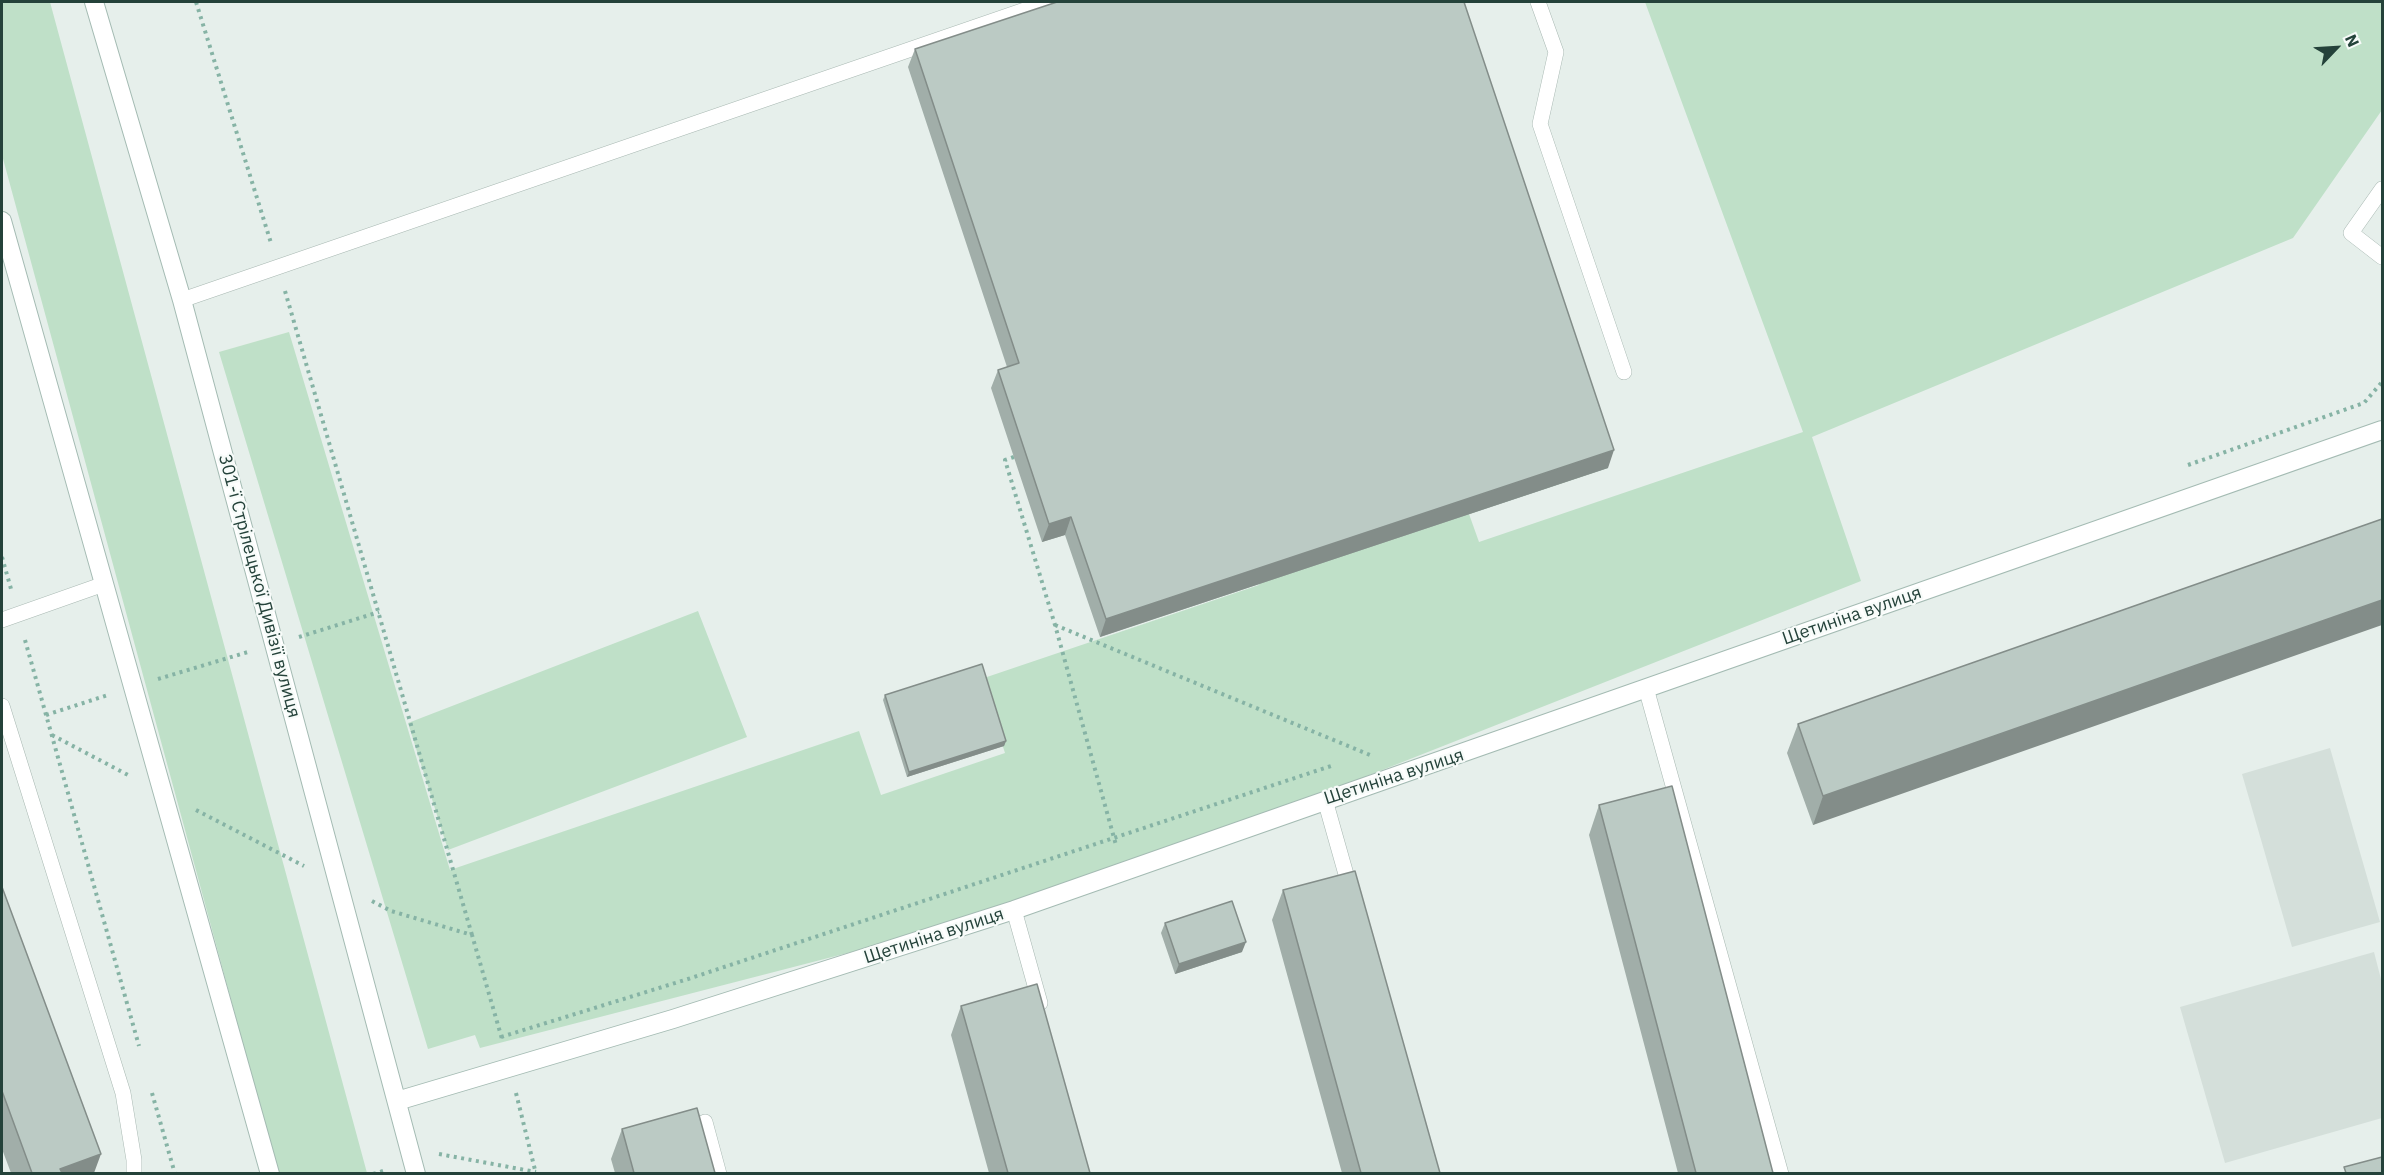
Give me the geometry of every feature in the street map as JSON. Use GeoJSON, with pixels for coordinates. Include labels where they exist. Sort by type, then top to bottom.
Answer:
{"type":"FeatureCollection","features":[{"type":"Feature","properties":{"kind":"street","name":"301-ї Стрілецької Дивізії вулиця"},"geometry":{"type":"LineString","coordinates":[[94,2],[182,300],[414,1168]]}},
{"type":"Feature","properties":{"kind":"street"},"geometry":{"type":"LineString","coordinates":[[2,221],[7,260],[104,584],[270,1173]]}},
{"type":"Feature","properties":{"kind":"street","name":"Щетиніна вулиця"},"geometry":{"type":"LineString","coordinates":[[397,1101],[673,1019],[1014,910],[2382,430]]}},
{"type":"Feature","properties":{"kind":"lane"},"geometry":{"type":"LineString","coordinates":[[182,300],[1048,2]]}},
{"type":"Feature","properties":{"kind":"lane"},"geometry":{"type":"LineString","coordinates":[[1538,2],[1557,52],[1540,124],[1624,372]]}},
{"type":"Feature","properties":{"kind":"lane"},"geometry":{"type":"LineString","coordinates":[[2382,189],[2351,233],[2382,257]]}},
{"type":"Feature","properties":{"kind":"lane"},"geometry":{"type":"LineString","coordinates":[[2,620],[104,584]]}},
{"type":"Feature","properties":{"kind":"lane"},"geometry":{"type":"LineString","coordinates":[[1646,688],[1781,1173]]}},
{"type":"Feature","properties":{"kind":"lane"},"geometry":{"type":"LineString","coordinates":[[2,706],[123,1093],[134,1173]]}},
{"type":"Feature","properties":{"kind":"lane"},"geometry":{"type":"LineString","coordinates":[[1325,800],[1353,902]]}},
{"type":"Feature","properties":{"kind":"lane"},"geometry":{"type":"LineString","coordinates":[[1014,910],[1043,1013]]}},
{"type":"Feature","properties":{"kind":"lane"},"geometry":{"type":"LineString","coordinates":[[705,1122],[719,1173]]}},
{"type":"Feature","properties":{"kind":"path"},"geometry":{"type":"LineString","coordinates":[[196,2],[278,266],[379,612],[510,1067],[536,1173],[438,1154],[414,1168],[373,1173]]}},
{"type":"Feature","properties":{"kind":"path"},"geometry":{"type":"LineString","coordinates":[[2183,467],[2364,403],[2382,382]]}},
{"type":"Feature","properties":{"kind":"path"},"geometry":{"type":"LineString","coordinates":[[1014,457],[1005,460],[1055,625],[1124,872]]}},
{"type":"Feature","properties":{"kind":"path"},"geometry":{"type":"LineString","coordinates":[[2,557],[139,1047]]}},
{"type":"Feature","properties":{"kind":"path"},"geometry":{"type":"LineString","coordinates":[[46,715],[379,612]]}},
{"type":"Feature","properties":{"kind":"path"},"geometry":{"type":"LineString","coordinates":[[1055,625],[1412,772]]}},
{"type":"Feature","properties":{"kind":"path"},"geometry":{"type":"LineString","coordinates":[[52,735],[391,911],[472,935]]}},
{"type":"Feature","properties":{"kind":"path"},"geometry":{"type":"LineString","coordinates":[[1357,758],[1380,750]]}},
{"type":"Feature","properties":{"kind":"path"},"geometry":{"type":"LineString","coordinates":[[501,1037],[688,979],[1335,765]]}},
{"type":"Feature","properties":{"kind":"path"},"geometry":{"type":"LineString","coordinates":[[152,1093],[175,1173]]}},
{"type":"Feature","properties":{"kind":"shaded area"},"geometry":{"type":"Polygon","coordinates":[[[2330,748],[2380,922],[2292,947],[2242,774],[2330,748]]]}},
{"type":"Feature","properties":{"kind":"shaded area"},"geometry":{"type":"Polygon","coordinates":[[[2374,952],[2382,983],[2382,1118],[2225,1163],[2180,1007],[2374,952]]]}},
{"type":"Feature","properties":{"kind":"green space"},"geometry":{"type":"Polygon","coordinates":[[[2,2],[50,2],[367,1173],[278,1173],[2,155],[2,2]]]}},
{"type":"Feature","properties":{"kind":"green space"},"geometry":{"type":"Polygon","coordinates":[[[1645,2],[2382,2],[2382,110],[2293,238],[1812,437],[1861,581],[1124,872],[1014,910],[480,1048],[475,1035],[428,1049],[219,352],[289,332],[450,870],[859,731],[881,795],[1005,753],[981,679],[1259,585],[1185,351],[1534,247],[1608,468],[1469,514],[1479,542],[1803,432],[1645,2]]]}},
{"type":"Feature","properties":{"kind":"green space"},"geometry":{"type":"Polygon","coordinates":[[[698,611],[747,737],[448,850],[408,723],[698,611]]]}},
{"type":"Feature","properties":{"kind":"building"},"geometry":{"type":"Polygon","coordinates":[[[1057,2],[1464,2],[1614,450],[1106,619],[1071,517],[1049,524],[998,370],[1019,363],[915,49],[1057,2]]]}},
{"type":"Feature","properties":{"kind":"building"},"geometry":{"type":"Polygon","coordinates":[[[2382,519],[2382,600],[1823,796],[1798,724],[2382,519]]]}},
{"type":"Feature","properties":{"kind":"building"},"geometry":{"type":"Polygon","coordinates":[[[982,664],[1006,741],[909,772],[885,695],[982,664]]]}},
{"type":"Feature","properties":{"kind":"building"},"geometry":{"type":"Polygon","coordinates":[[[1672,786],[1773,1173],[1696,1173],[1599,805],[1672,786]]]}},
{"type":"Feature","properties":{"kind":"building"},"geometry":{"type":"Polygon","coordinates":[[[1355,871],[1440,1173],[1361,1173],[1283,890],[1355,871]]]}},
{"type":"Feature","properties":{"kind":"building"},"geometry":{"type":"Polygon","coordinates":[[[2,887],[101,1154],[60,1169],[62,1173],[32,1173],[2,1091],[2,887]]]}},
{"type":"Feature","properties":{"kind":"building"},"geometry":{"type":"Polygon","coordinates":[[[1232,901],[1246,942],[1179,964],[1165,923],[1232,901]]]}},
{"type":"Feature","properties":{"kind":"building"},"geometry":{"type":"Polygon","coordinates":[[[1037,984],[1090,1173],[1008,1173],[961,1006],[1037,984]]]}},
{"type":"Feature","properties":{"kind":"building"},"geometry":{"type":"Polygon","coordinates":[[[697,1108],[715,1173],[634,1173],[622,1129],[697,1108]]]}},
{"type":"Feature","properties":{"kind":"building"},"geometry":{"type":"Polygon","coordinates":[[[2382,1157],[2382,1173],[2346,1173],[2344,1167],[2382,1157]]]}}]}
